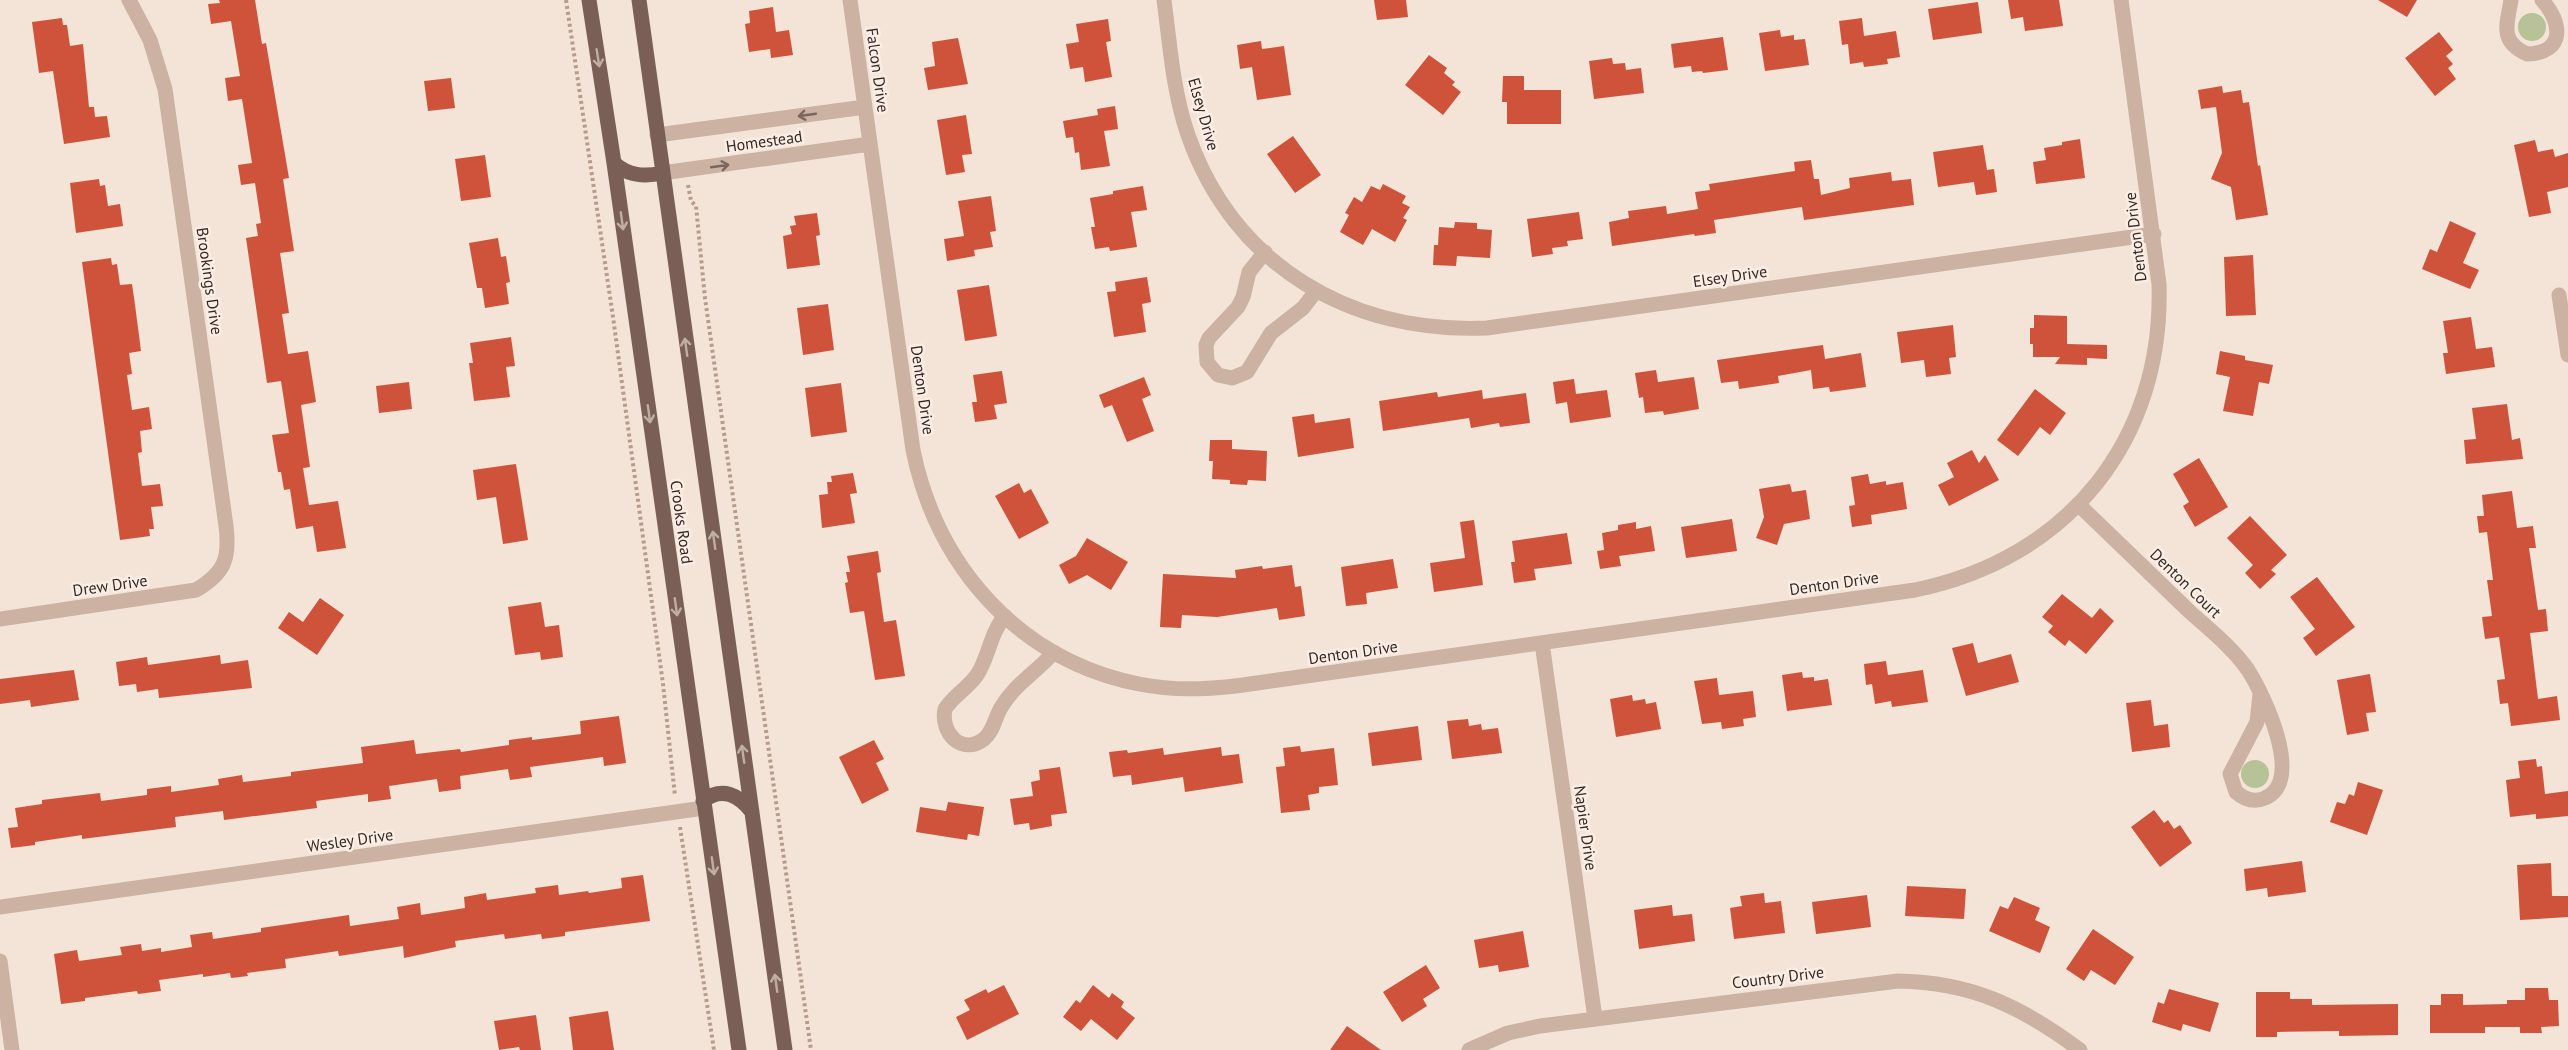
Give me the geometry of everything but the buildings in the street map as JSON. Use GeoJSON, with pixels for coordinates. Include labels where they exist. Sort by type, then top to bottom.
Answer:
{"type":"FeatureCollection","features":[{"type":"Feature","properties":{"kind":"main road","name":"Crooks Road"},"geometry":{"type":"LineString","coordinates":[[589,0],[739,1050]]}},
{"type":"Feature","properties":{"kind":"main road","name":"Crooks Road"},"geometry":{"type":"LineString","coordinates":[[639,0],[785,1050]]}},
{"type":"Feature","properties":{"kind":"main road"},"geometry":{"type":"LineString","coordinates":[[614,163],[621,169],[639,176],[662,173]]}},
{"type":"Feature","properties":{"kind":"main road"},"geometry":{"type":"LineString","coordinates":[[704,804],[717,793],[734,795],[743,801],[752,812]]}},
{"type":"Feature","properties":{"kind":"street","name":"Brookings Drive"},"geometry":{"type":"LineString","coordinates":[[129,0],[153,48],[167,103],[228,542],[227,555],[219,573]]}},
{"type":"Feature","properties":{"kind":"street","name":"Falcon Drive"},"geometry":{"type":"LineString","coordinates":[[850,0],[870,144]]}},
{"type":"Feature","properties":{"kind":"street","name":"Elsey Drive"},"geometry":{"type":"LineString","coordinates":[[1164,0],[1179,100],[1195,153],[1226,210],[1265,252],[1289,273],[1316,291],[1344,305],[1387,320],[1432,328],[1487,328],[2154,234]]}},
{"type":"Feature","properties":{"kind":"street","name":"Denton Drive"},"geometry":{"type":"LineString","coordinates":[[870,144],[914,450],[923,490],[953,555],[981,592],[1005,616],[1054,652],[1112,677],[1140,684],[1196,689],[1225,688],[1542,644],[1941,584],[1967,576],[2018,552],[2053,527],[2078,504],[2116,456],[2140,410],[2155,358],[2160,310],[2154,234],[2121,0]]}},
{"type":"Feature","properties":{"kind":"street"},"geometry":{"type":"LineString","coordinates":[[2511,0],[2506,24],[2507,34],[2511,43],[2527,54],[2546,50],[2553,44],[2558,34],[2557,22],[2552,11],[2542,0]]}},
{"type":"Feature","properties":{"kind":"street","name":"Homestead"},"geometry":{"type":"LineString","coordinates":[[657,135],[865,107]]}},
{"type":"Feature","properties":{"kind":"street","name":"Homestead"},"geometry":{"type":"LineString","coordinates":[[662,173],[870,144]]}},
{"type":"Feature","properties":{"kind":"street"},"geometry":{"type":"LineString","coordinates":[[1265,252],[1249,272],[1238,307],[1209,338],[1206,345],[1207,362],[1218,375],[1233,378],[1247,372],[1271,333],[1303,308],[1316,291]]}},
{"type":"Feature","properties":{"kind":"street"},"geometry":{"type":"LineString","coordinates":[[2559,295],[2568,354]]}},
{"type":"Feature","properties":{"kind":"street","name":"Denton Court"},"geometry":{"type":"LineString","coordinates":[[2078,504],[2248,670],[2260,694],[2280,746],[2282,775],[2276,790],[2265,799],[2254,801],[2236,792],[2230,774],[2257,722],[2260,694]]}},
{"type":"Feature","properties":{"kind":"street","name":"Drew Drive"},"geometry":{"type":"LineString","coordinates":[[0,619],[183,593],[196,590],[219,573]]}},
{"type":"Feature","properties":{"kind":"street"},"geometry":{"type":"LineString","coordinates":[[1005,616],[997,624],[983,664],[976,676],[945,710],[944,725],[951,738],[972,744],[986,738],[1008,696],[1041,667],[1054,652]]}},
{"type":"Feature","properties":{"kind":"street","name":"Napier Drive"},"geometry":{"type":"LineString","coordinates":[[1542,644],[1595,1018]]}},
{"type":"Feature","properties":{"kind":"street","name":"Wesley Drive"},"geometry":{"type":"LineString","coordinates":[[0,908],[704,804]]}},
{"type":"Feature","properties":{"kind":"street"},"geometry":{"type":"LineString","coordinates":[[0,961],[12,1050]]}},
{"type":"Feature","properties":{"kind":"street","name":"Country Drive"},"geometry":{"type":"LineString","coordinates":[[1469,1050],[1524,1029],[1595,1018],[1882,982],[1919,981],[1944,984],[1985,994],[2020,1010],[2071,1047]]}},
{"type":"Feature","properties":{"kind":"path"},"geometry":{"type":"LineString","coordinates":[[566,0],[614,317],[663,684],[675,792]]}},
{"type":"Feature","properties":{"kind":"path"},"geometry":{"type":"LineString","coordinates":[[693,205],[696,206],[705,298],[811,1050]]}},
{"type":"Feature","properties":{"kind":"path"},"geometry":{"type":"LineString","coordinates":[[681,833],[714,1050]]}},
{"type":"Feature","properties":{"kind":"green space"},"geometry":{"type":"Polygon","coordinates":[[[2532,13],[2542,17],[2546,27],[2542,37],[2532,41],[2522,37],[2518,27],[2522,17],[2532,13]]]}},
{"type":"Feature","properties":{"kind":"green space"},"geometry":{"type":"Polygon","coordinates":[[[2255,760],[2265,764],[2269,774],[2265,784],[2255,788],[2245,784],[2241,774],[2245,764],[2255,760]]]}}]}
